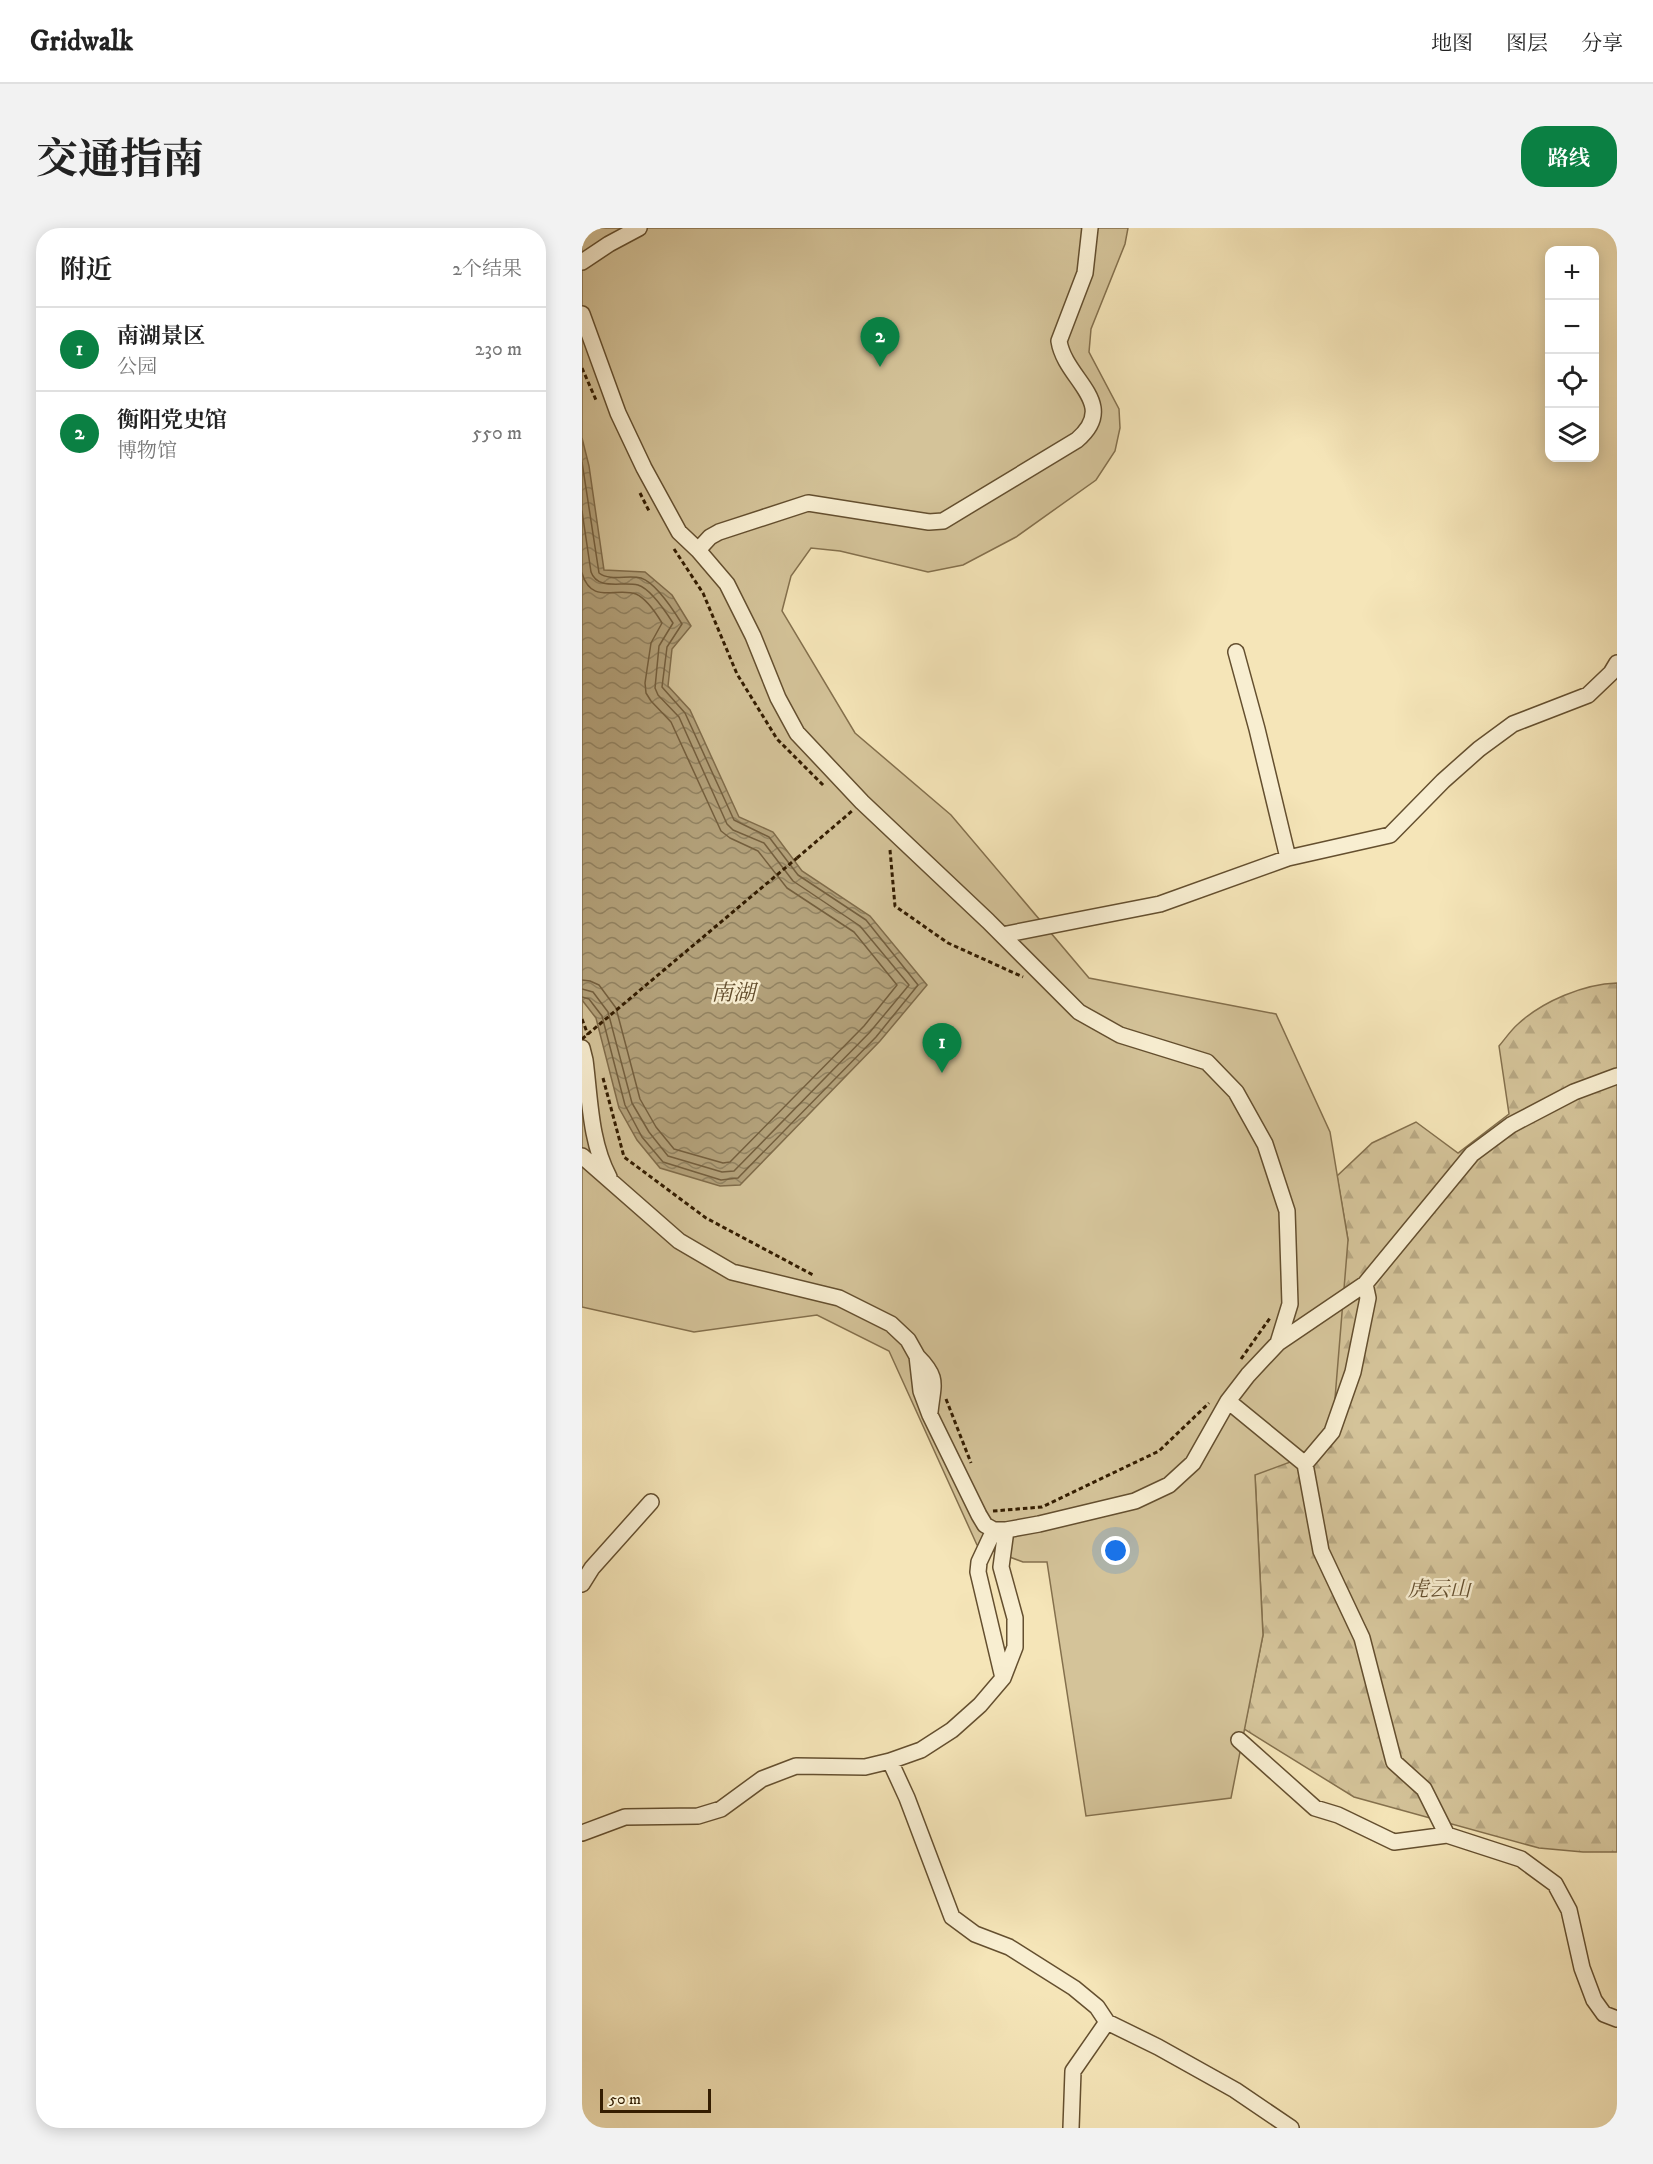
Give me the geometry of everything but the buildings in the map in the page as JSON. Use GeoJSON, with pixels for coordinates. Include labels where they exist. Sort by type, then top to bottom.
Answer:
{"type":"FeatureCollection","features":[{"type":"Feature","properties":{"kind":"street"},"geometry":{"type":"LineString","coordinates":[[582,262],[639,228]]}},
{"type":"Feature","properties":{"kind":"street"},"geometry":{"type":"LineString","coordinates":[[698,550],[710,537],[719,532],[808,503],[929,522],[943,521],[1077,441],[1092,424],[1093,403],[1064,358],[1059,341],[1085,273],[1090,228]]}},
{"type":"Feature","properties":{"kind":"street"},"geometry":{"type":"LineString","coordinates":[[582,314],[618,413],[644,468],[679,532],[727,584],[753,636],[778,698],[797,733],[862,802],[1002,934],[1079,1012],[1120,1035],[1207,1062],[1236,1092],[1265,1144],[1287,1211],[1290,1304],[1278,1343]]}},
{"type":"Feature","properties":{"kind":"street"},"geometry":{"type":"LineString","coordinates":[[1236,652],[1288,858]]}},
{"type":"Feature","properties":{"kind":"street"},"geometry":{"type":"LineString","coordinates":[[1002,934],[1160,904],[1288,858],[1390,835],[1479,749],[1513,724],[1588,695],[1611,673],[1617,663]]}},
{"type":"Feature","properties":{"kind":"street"},"geometry":{"type":"LineString","coordinates":[[586,1046],[585,1060],[598,1149],[612,1183]]}},
{"type":"Feature","properties":{"kind":"street"},"geometry":{"type":"LineString","coordinates":[[582,1156],[679,1241],[732,1272],[839,1298],[891,1324],[908,1341],[917,1356],[921,1391],[930,1415],[979,1515],[985,1525],[1000,1530],[1039,1524],[1135,1501],[1169,1485],[1193,1463],[1228,1401],[1248,1375],[1278,1343],[1365,1284],[1472,1154],[1511,1125],[1574,1092],[1617,1076]]}},
{"type":"Feature","properties":{"kind":"street"},"geometry":{"type":"LineString","coordinates":[[1305,1464],[1332,1432],[1349,1382],[1368,1298],[1365,1284]]}},
{"type":"Feature","properties":{"kind":"street"},"geometry":{"type":"LineString","coordinates":[[1228,1401],[1305,1464],[1320,1551],[1362,1638],[1394,1762],[1424,1790],[1447,1835]]}},
{"type":"Feature","properties":{"kind":"street"},"geometry":{"type":"LineString","coordinates":[[582,1584],[592,1568],[651,1502]]}},
{"type":"Feature","properties":{"kind":"street"},"geometry":{"type":"LineString","coordinates":[[582,1833],[625,1817],[698,1816],[721,1809],[762,1779],[796,1766],[865,1767],[921,1750],[952,1730],[980,1705],[1003,1678],[1015,1647],[1015,1618],[1001,1567],[1000,1530]]}},
{"type":"Feature","properties":{"kind":"street"},"geometry":{"type":"LineString","coordinates":[[1000,1530],[979,1562],[978,1572],[1003,1678]]}},
{"type":"Feature","properties":{"kind":"street"},"geometry":{"type":"LineString","coordinates":[[1239,1740],[1315,1808],[1338,1815],[1394,1842],[1447,1835],[1521,1859],[1555,1884],[1569,1910],[1582,1968],[1594,2000],[1604,2014],[1617,2019]]}},
{"type":"Feature","properties":{"kind":"street"},"geometry":{"type":"LineString","coordinates":[[890,1761],[907,1798],[952,1917],[975,1934],[1009,1947],[1074,1988],[1097,2007],[1107,2022],[1158,2047],[1235,2090],[1291,2128]]}},
{"type":"Feature","properties":{"kind":"street"},"geometry":{"type":"LineString","coordinates":[[1071,2128],[1073,2071],[1107,2022]]}},
{"type":"Feature","properties":{"kind":"path"},"geometry":{"type":"LineString","coordinates":[[582,368],[600,409]]}},
{"type":"Feature","properties":{"kind":"path"},"geometry":{"type":"LineString","coordinates":[[639,493],[651,514]]}},
{"type":"Feature","properties":{"kind":"path"},"geometry":{"type":"LineString","coordinates":[[670,543],[703,593],[737,674],[777,739],[826,788]]}},
{"type":"Feature","properties":{"kind":"path"},"geometry":{"type":"LineString","coordinates":[[582,1039],[862,802]]}},
{"type":"Feature","properties":{"kind":"path"},"geometry":{"type":"LineString","coordinates":[[883,843],[891,851],[895,906],[948,943],[1023,977]]}},
{"type":"Feature","properties":{"kind":"path"},"geometry":{"type":"LineString","coordinates":[[582,1019],[586,1046]]}},
{"type":"Feature","properties":{"kind":"path"},"geometry":{"type":"LineString","coordinates":[[602,1077],[624,1157],[706,1218],[823,1280]]}},
{"type":"Feature","properties":{"kind":"path"},"geometry":{"type":"LineString","coordinates":[[1235,1368],[1258,1332],[1276,1311]]}},
{"type":"Feature","properties":{"kind":"path"},"geometry":{"type":"LineString","coordinates":[[944,1393],[974,1468]]}},
{"type":"Feature","properties":{"kind":"path"},"geometry":{"type":"LineString","coordinates":[[991,1512],[1042,1507],[1159,1451],[1210,1402]]}},
{"type":"Feature","properties":{"kind":"green space"},"geometry":{"type":"Polygon","coordinates":[[[582,228],[1128,228],[1125,244],[1091,329],[1089,352],[1119,409],[1120,428],[1115,451],[1096,480],[1016,537],[963,565],[928,572],[840,551],[811,548],[791,576],[782,611],[855,733],[951,815],[1089,978],[1276,1014],[1330,1132],[1348,1240],[1331,1447],[1255,1475],[1263,1635],[1231,1798],[1086,1816],[1047,1562],[1023,1562],[977,1545],[889,1351],[817,1315],[694,1332],[582,1307],[582,228]]]}},
{"type":"Feature","properties":{"kind":"green space","name":"虎云山"},"geometry":{"type":"Polygon","coordinates":[[[1617,983],[1617,1852],[1583,1852],[1539,1848],[1354,1797],[1244,1729],[1263,1635],[1255,1475],[1348,1240],[1337,1176],[1372,1143],[1416,1122],[1458,1153],[1509,1114],[1499,1046],[1513,1029],[1539,1008],[1564,995],[1604,984],[1617,983]]]}},
{"type":"Feature","properties":{"kind":"water","name":"南湖"},"geometry":{"type":"Polygon","coordinates":[[[582,438],[589,466],[604,570],[645,572],[672,595],[691,626],[672,649],[668,686],[690,710],[739,817],[773,832],[802,871],[870,916],[927,985],[880,1041],[740,1185],[720,1186],[660,1168],[637,1140],[619,1108],[596,1018],[582,1000],[582,438]]]}},
{"type":"Feature","properties":{"kind":"place","name":"衡阳党史馆"},"geometry":{"type":"Point","coordinates":[880,367]}},
{"type":"Feature","properties":{"kind":"place","name":"南湖景区"},"geometry":{"type":"Point","coordinates":[942,1073]}}]}
